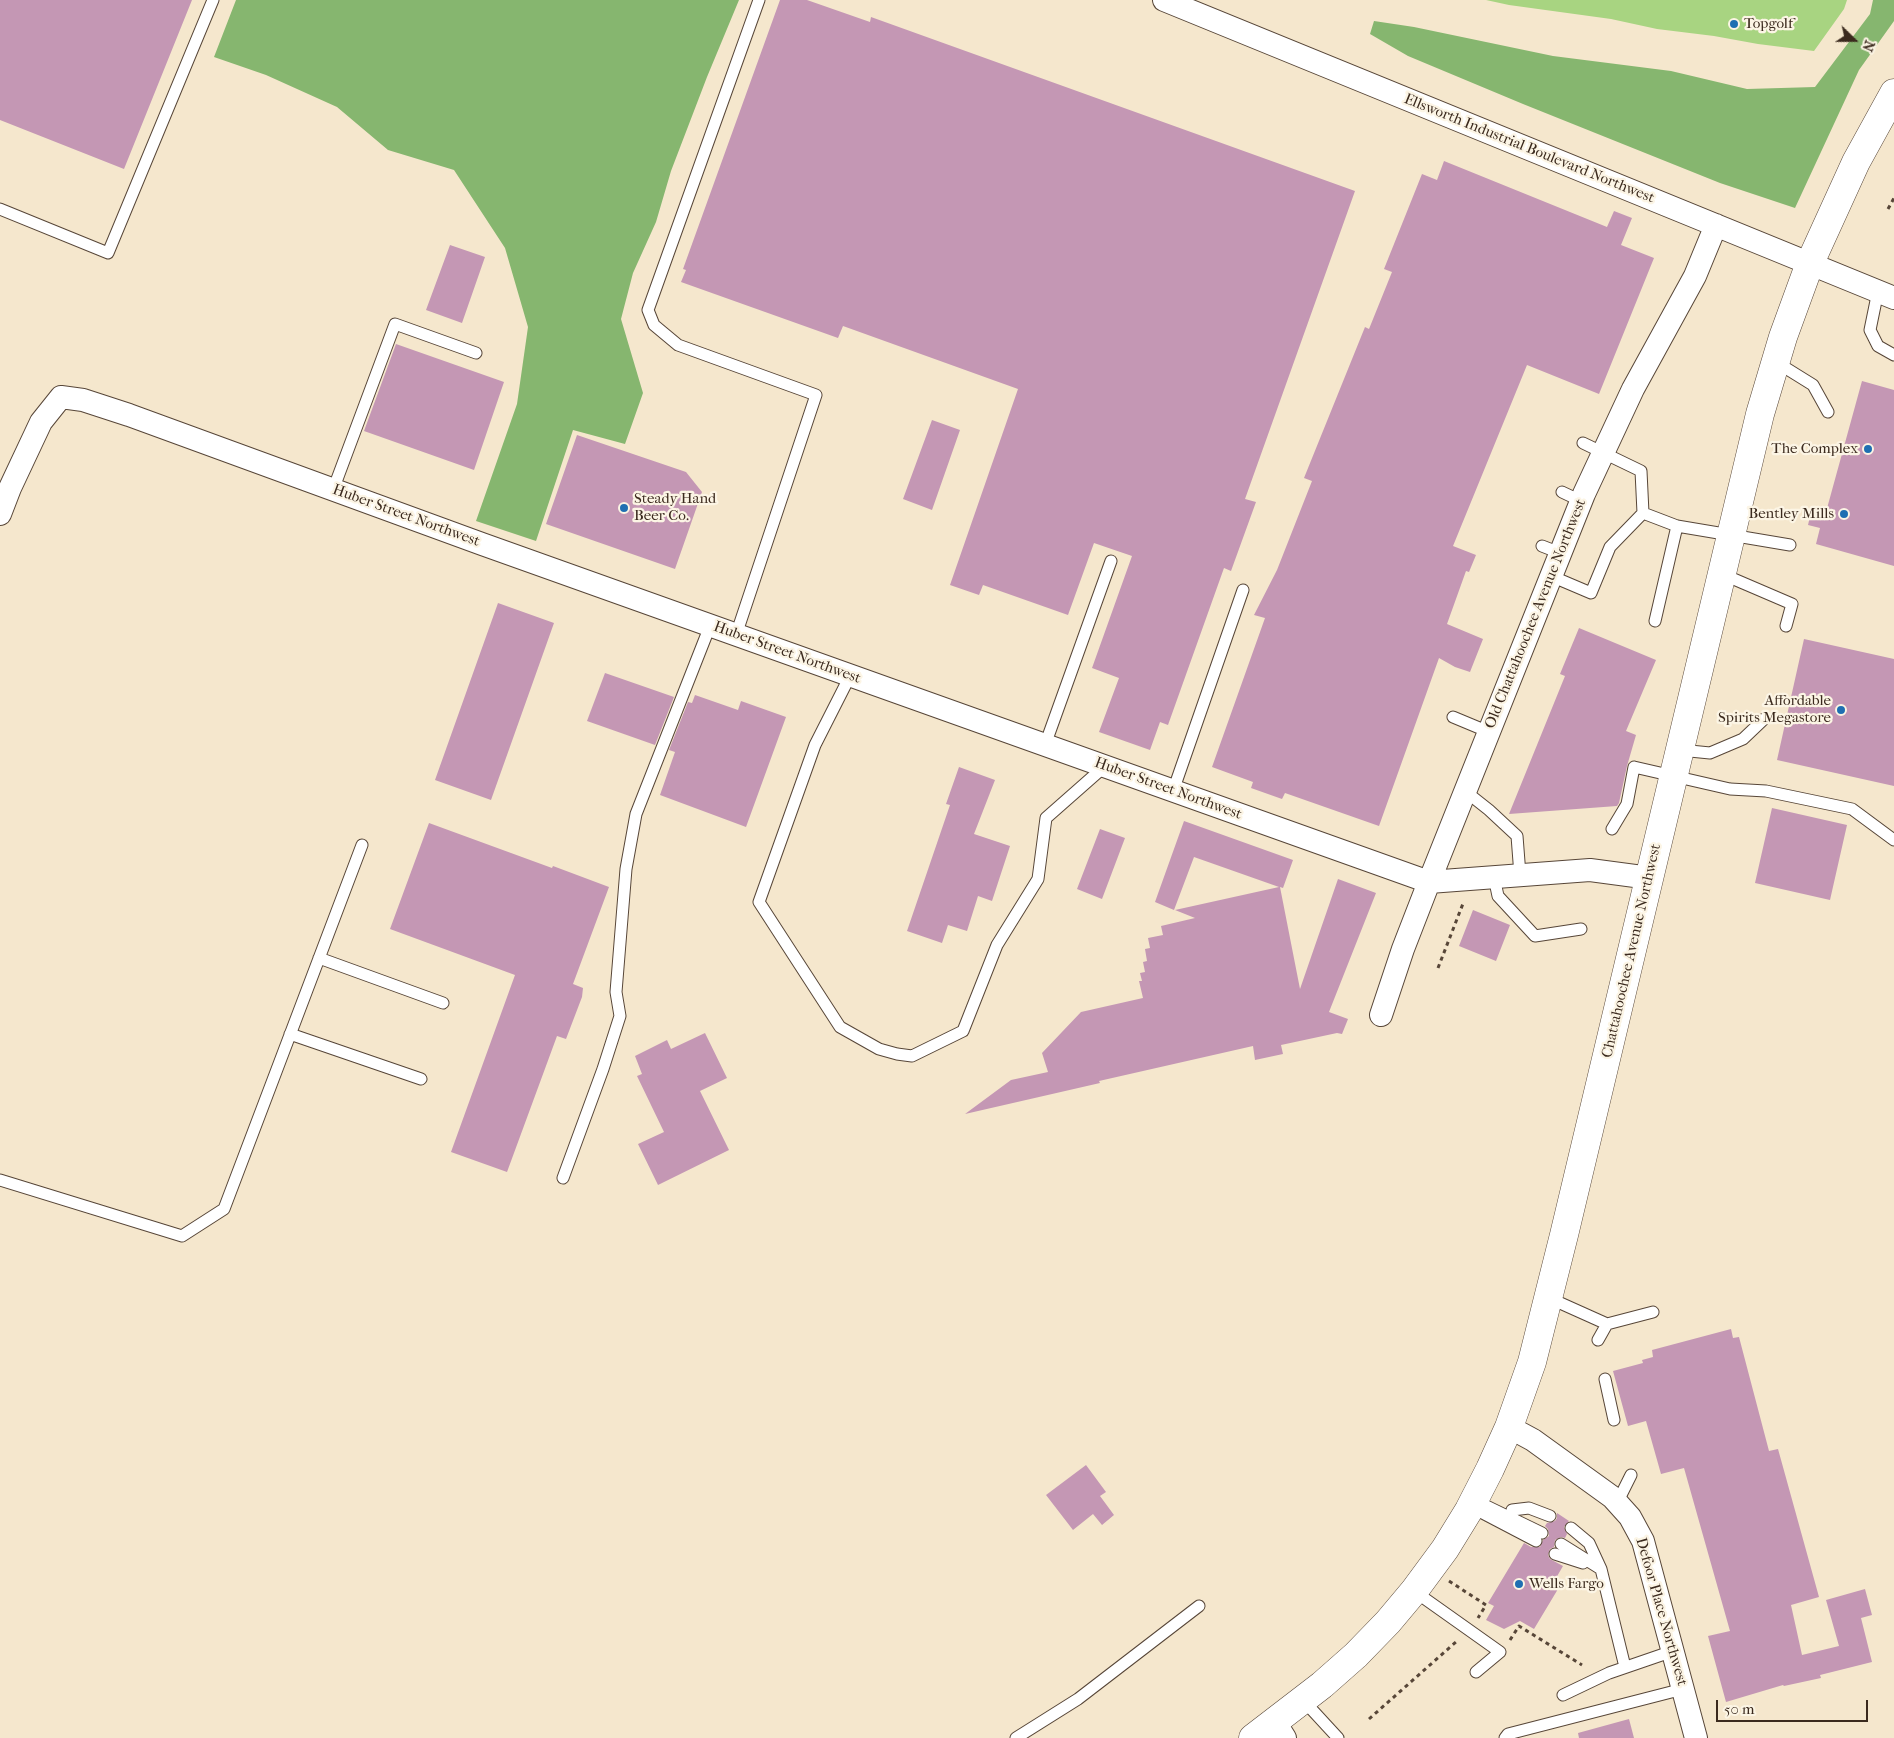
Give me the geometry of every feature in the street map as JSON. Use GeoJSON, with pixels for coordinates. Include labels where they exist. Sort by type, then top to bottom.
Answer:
{"type":"FeatureCollection","features":[{"type":"Feature","properties":{"kind":"street","name":"Ellsworth Industrial Boulevard Northwest"},"geometry":{"type":"LineString","coordinates":[[1164,0],[1886,294]]}},
{"type":"Feature","properties":{"kind":"street","name":"Chattahoochee Avenue Northwest"},"geometry":{"type":"LineString","coordinates":[[1253,1738],[1280,1730],[1303,1700],[1356,1655],[1388,1622],[1414,1591],[1445,1549],[1475,1499],[1509,1427],[1532,1362],[1564,1235],[1760,414],[1810,263],[1856,162],[1891,105]]}},
{"type":"Feature","properties":{"kind":"street","name":"Old Chattahoochee Avenue Northwest"},"geometry":{"type":"LineString","coordinates":[[1381,1015],[1403,949],[1551,576],[1551,550],[1572,496],[1604,453],[1633,390],[1695,276],[1716,225]]}},
{"type":"Feature","properties":{"kind":"street","name":"Huber Street Northwest"},"geometry":{"type":"LineString","coordinates":[[0,514],[5,486],[41,422],[61,397],[83,400],[1429,882],[1590,870],[1650,878]]}},
{"type":"Feature","properties":{"kind":"street","name":"Defoor Place Northwest"},"geometry":{"type":"LineString","coordinates":[[1509,1427],[1534,1440],[1612,1497],[1630,1517],[1644,1541],[1696,1738]]}},
{"type":"Feature","properties":{"kind":"lane"},"geometry":{"type":"LineString","coordinates":[[0,209],[108,253],[213,0]]}},
{"type":"Feature","properties":{"kind":"lane"},"geometry":{"type":"LineString","coordinates":[[736,635],[816,395],[678,344],[654,325],[648,310],[759,0]]}},
{"type":"Feature","properties":{"kind":"lane"},"geometry":{"type":"LineString","coordinates":[[1886,294],[1870,330],[1878,346],[1894,355]]}},
{"type":"Feature","properties":{"kind":"lane"},"geometry":{"type":"LineString","coordinates":[[333,490],[396,324],[476,353]]}},
{"type":"Feature","properties":{"kind":"lane"},"geometry":{"type":"LineString","coordinates":[[1776,362],[1813,385],[1828,412]]}},
{"type":"Feature","properties":{"kind":"lane"},"geometry":{"type":"LineString","coordinates":[[1551,576],[1591,592],[1610,547],[1643,513],[1641,471],[1582,443]]}},
{"type":"Feature","properties":{"kind":"lane"},"geometry":{"type":"LineString","coordinates":[[1643,513],[1677,526],[1790,545]]}},
{"type":"Feature","properties":{"kind":"lane"},"geometry":{"type":"LineString","coordinates":[[1655,621],[1677,526]]}},
{"type":"Feature","properties":{"kind":"lane"},"geometry":{"type":"LineString","coordinates":[[1045,745],[1111,561]]}},
{"type":"Feature","properties":{"kind":"lane"},"geometry":{"type":"LineString","coordinates":[[1722,574],[1792,604],[1786,626]]}},
{"type":"Feature","properties":{"kind":"lane"},"geometry":{"type":"LineString","coordinates":[[1173,791],[1243,590]]}},
{"type":"Feature","properties":{"kind":"lane"},"geometry":{"type":"LineString","coordinates":[[564,1178],[620,1016],[616,992],[626,869],[636,814],[710,626]]}},
{"type":"Feature","properties":{"kind":"lane"},"geometry":{"type":"LineString","coordinates":[[850,676],[815,745],[759,902],[840,1027],[879,1049],[912,1056],[963,1031],[997,945],[1038,879],[1046,818],[1105,766]]}},
{"type":"Feature","properties":{"kind":"lane"},"geometry":{"type":"LineString","coordinates":[[1453,717],[1489,732]]}},
{"type":"Feature","properties":{"kind":"lane"},"geometry":{"type":"LineString","coordinates":[[1680,750],[1710,753],[1742,739],[1764,719]]}},
{"type":"Feature","properties":{"kind":"lane"},"geometry":{"type":"LineString","coordinates":[[1612,828],[1627,804],[1634,766],[1730,789],[1766,791],[1852,810],[1894,840]]}},
{"type":"Feature","properties":{"kind":"lane"},"geometry":{"type":"LineString","coordinates":[[1465,791],[1490,810],[1518,836],[1520,875]]}},
{"type":"Feature","properties":{"kind":"lane"},"geometry":{"type":"LineString","coordinates":[[0,1180],[182,1236],[224,1209],[362,845]]}},
{"type":"Feature","properties":{"kind":"lane"},"geometry":{"type":"LineString","coordinates":[[1494,877],[1498,896],[1535,936],[1581,929]]}},
{"type":"Feature","properties":{"kind":"lane"},"geometry":{"type":"LineString","coordinates":[[319,958],[443,1003]]}},
{"type":"Feature","properties":{"kind":"lane"},"geometry":{"type":"LineString","coordinates":[[290,1034],[420,1079]]}},
{"type":"Feature","properties":{"kind":"lane"},"geometry":{"type":"LineString","coordinates":[[1547,1297],[1607,1324],[1653,1312]]}},
{"type":"Feature","properties":{"kind":"lane"},"geometry":{"type":"LineString","coordinates":[[1598,1340],[1607,1324]]}},
{"type":"Feature","properties":{"kind":"lane"},"geometry":{"type":"LineString","coordinates":[[1605,1379],[1614,1420]]}},
{"type":"Feature","properties":{"kind":"lane"},"geometry":{"type":"LineString","coordinates":[[1617,1503],[1631,1475]]}},
{"type":"Feature","properties":{"kind":"lane"},"geometry":{"type":"LineString","coordinates":[[1475,1499],[1494,1501],[1543,1529],[1475,1499]]}},
{"type":"Feature","properties":{"kind":"lane"},"geometry":{"type":"LineString","coordinates":[[1601,1569],[1563,1541],[1590,1543],[1601,1569],[1625,1667]]}},
{"type":"Feature","properties":{"kind":"lane"},"geometry":{"type":"LineString","coordinates":[[1414,1591],[1504,1648],[1476,1672]]}},
{"type":"Feature","properties":{"kind":"lane"},"geometry":{"type":"LineString","coordinates":[[1016,1738],[1078,1699],[1199,1606]]}},
{"type":"Feature","properties":{"kind":"lane"},"geometry":{"type":"LineString","coordinates":[[1562,1695],[1609,1672],[1673,1651]]}},
{"type":"Feature","properties":{"kind":"lane"},"geometry":{"type":"LineString","coordinates":[[1505,1738],[1508,1734],[1683,1689]]}},
{"type":"Feature","properties":{"kind":"lane"},"geometry":{"type":"LineString","coordinates":[[1303,1700],[1338,1738]]}},
{"type":"Feature","properties":{"kind":"path"},"geometry":{"type":"LineString","coordinates":[[1888,209],[1894,198]]}},
{"type":"Feature","properties":{"kind":"path"},"geometry":{"type":"LineString","coordinates":[[1438,968],[1465,899]]}},
{"type":"Feature","properties":{"kind":"path"},"geometry":{"type":"LineString","coordinates":[[1449,1581],[1486,1605],[1474,1623]]}},
{"type":"Feature","properties":{"kind":"path"},"geometry":{"type":"LineString","coordinates":[[1504,1648],[1519,1626],[1582,1665]]}},
{"type":"Feature","properties":{"kind":"path"},"geometry":{"type":"LineString","coordinates":[[1369,1719],[1462,1638]]}},
{"type":"Feature","properties":{"kind":"green space"},"geometry":{"type":"Polygon","coordinates":[[[236,0],[739,0],[671,171],[656,222],[633,273],[621,319],[643,393],[625,444],[573,430],[536,541],[476,521],[517,404],[528,327],[505,248],[454,170],[388,150],[337,107],[266,75],[214,57],[236,0]]]}},
{"type":"Feature","properties":{"kind":"green space","name":"Topgolf"},"geometry":{"type":"Polygon","coordinates":[[[1486,0],[1847,0],[1844,9],[1814,51],[1657,29],[1611,19],[1486,0]]]}},
{"type":"Feature","properties":{"kind":"green space"},"geometry":{"type":"Polygon","coordinates":[[[1873,0],[1894,0],[1894,21],[1859,70],[1795,208],[1720,183],[1523,104],[1408,56],[1370,34],[1374,21],[1414,27],[1553,56],[1671,71],[1747,89],[1815,87],[1870,14],[1873,0]]]}},
{"type":"Feature","properties":{"kind":"building"},"geometry":{"type":"Polygon","coordinates":[[[0,0],[192,0],[124,169],[0,120],[0,0]]]}},
{"type":"Feature","properties":{"kind":"building"},"geometry":{"type":"Polygon","coordinates":[[[780,0],[807,0],[870,22],[871,17],[1355,191],[1245,499],[1256,502],[1231,571],[1224,568],[1168,725],[1160,722],[1150,750],[1099,732],[1119,678],[1092,668],[1132,556],[1094,543],[1068,615],[983,585],[979,595],[950,585],[1018,389],[843,326],[838,338],[681,282],[686,270],[683,269],[780,0]]]}},
{"type":"Feature","properties":{"kind":"building"},"geometry":{"type":"Polygon","coordinates":[[[1444,161],[1607,227],[1614,211],[1632,218],[1621,245],[1654,258],[1599,394],[1527,365],[1453,546],[1476,555],[1469,572],[1466,571],[1447,624],[1483,639],[1470,672],[1455,667],[1439,658],[1379,826],[1285,793],[1282,799],[1251,788],[1253,782],[1212,767],[1265,618],[1254,615],[1277,570],[1312,481],[1304,478],[1365,327],[1369,329],[1392,272],[1384,269],[1422,174],[1437,180],[1444,161]]]}},
{"type":"Feature","properties":{"kind":"building"},"geometry":{"type":"Polygon","coordinates":[[[450,245],[485,257],[462,323],[426,310],[450,245]]]}},
{"type":"Feature","properties":{"kind":"building"},"geometry":{"type":"Polygon","coordinates":[[[396,344],[504,382],[474,470],[364,431],[396,344]]]}},
{"type":"Feature","properties":{"kind":"building","name":"The Complex"},"geometry":{"type":"Polygon","coordinates":[[[1862,381],[1894,390],[1894,566],[1816,544],[1820,528],[1808,525],[1812,508],[1826,512],[1862,381]]]}},
{"type":"Feature","properties":{"kind":"building"},"geometry":{"type":"Polygon","coordinates":[[[932,420],[960,430],[932,510],[903,499],[932,420]]]}},
{"type":"Feature","properties":{"kind":"building","name":"Steady Hand Beer Co."},"geometry":{"type":"Polygon","coordinates":[[[577,435],[686,472],[702,492],[675,569],[546,524],[577,435]]]}},
{"type":"Feature","properties":{"kind":"building"},"geometry":{"type":"Polygon","coordinates":[[[498,603],[554,623],[491,800],[435,780],[498,603]]]}},
{"type":"Feature","properties":{"kind":"building"},"geometry":{"type":"Polygon","coordinates":[[[1579,628],[1656,660],[1626,731],[1636,735],[1619,803],[1617,806],[1509,814],[1565,676],[1560,674],[1579,628]]]}},
{"type":"Feature","properties":{"kind":"building","name":"Affordable Spirits Megastore"},"geometry":{"type":"Polygon","coordinates":[[[1804,639],[1894,659],[1894,786],[1777,760],[1804,639]]]}},
{"type":"Feature","properties":{"kind":"building"},"geometry":{"type":"Polygon","coordinates":[[[605,673],[674,697],[655,745],[587,721],[605,673]]]}},
{"type":"Feature","properties":{"kind":"building"},"geometry":{"type":"Polygon","coordinates":[[[695,695],[738,710],[741,701],[786,717],[746,827],[660,795],[675,752],[669,750],[688,702],[692,703],[695,695]]]}},
{"type":"Feature","properties":{"kind":"building"},"geometry":{"type":"Polygon","coordinates":[[[959,767],[995,780],[974,834],[1010,846],[992,901],[978,896],[967,931],[948,925],[942,943],[907,931],[950,805],[946,804],[959,767]]]}},
{"type":"Feature","properties":{"kind":"building"},"geometry":{"type":"Polygon","coordinates":[[[1772,808],[1847,825],[1830,900],[1755,883],[1772,808]]]}},
{"type":"Feature","properties":{"kind":"building"},"geometry":{"type":"Polygon","coordinates":[[[1184,821],[1293,860],[1283,888],[1280,887],[1300,989],[1338,879],[1376,893],[1329,1012],[1348,1019],[1342,1034],[1337,1033],[1281,1045],[1283,1054],[1255,1060],[1253,1046],[965,1114],[1011,1080],[1048,1072],[1042,1053],[1081,1012],[1143,998],[1139,981],[1142,981],[1140,973],[1145,972],[1143,962],[1147,961],[1145,949],[1150,948],[1148,938],[1163,935],[1161,926],[1195,918],[1175,910],[1279,887],[1194,857],[1174,910],[1155,902],[1184,821]]]}},
{"type":"Feature","properties":{"kind":"building"},"geometry":{"type":"Polygon","coordinates":[[[429,823],[609,887],[573,984],[583,988],[582,997],[566,1039],[557,1036],[507,1172],[451,1152],[515,975],[390,929],[429,823]]]}},
{"type":"Feature","properties":{"kind":"building"},"geometry":{"type":"Polygon","coordinates":[[[1100,829],[1125,838],[1102,899],[1077,889],[1100,829]]]}},
{"type":"Feature","properties":{"kind":"building"},"geometry":{"type":"Polygon","coordinates":[[[1473,910],[1510,925],[1496,961],[1459,946],[1473,910]]]}},
{"type":"Feature","properties":{"kind":"building"},"geometry":{"type":"Polygon","coordinates":[[[705,1033],[727,1078],[700,1091],[729,1150],[658,1185],[638,1144],[664,1132],[637,1076],[642,1074],[635,1056],[667,1040],[671,1049],[705,1033]]]}},
{"type":"Feature","properties":{"kind":"building"},"geometry":{"type":"Polygon","coordinates":[[[1731,1329],[1733,1338],[1739,1337],[1769,1451],[1778,1449],[1819,1597],[1791,1605],[1802,1655],[1839,1646],[1826,1600],[1865,1589],[1872,1615],[1861,1618],[1872,1662],[1820,1675],[1821,1678],[1783,1685],[1726,1702],[1708,1636],[1730,1631],[1684,1468],[1661,1474],[1646,1421],[1628,1426],[1613,1371],[1643,1363],[1642,1360],[1653,1357],[1652,1350],[1731,1329]]]}},
{"type":"Feature","properties":{"kind":"building"},"geometry":{"type":"Polygon","coordinates":[[[1086,1465],[1106,1492],[1100,1496],[1114,1515],[1102,1525],[1093,1514],[1073,1530],[1046,1495],[1086,1465]]]}},
{"type":"Feature","properties":{"kind":"building"},"geometry":{"type":"Polygon","coordinates":[[[1557,1513],[1569,1521],[1564,1527],[1567,1534],[1565,1538],[1561,1537],[1555,1540],[1554,1547],[1550,1549],[1548,1555],[1550,1559],[1563,1566],[1552,1585],[1558,1589],[1534,1629],[1520,1621],[1504,1629],[1486,1620],[1494,1606],[1488,1603],[1524,1543],[1531,1547],[1540,1547],[1543,1540],[1549,1536],[1548,1529],[1545,1526],[1547,1523],[1555,1521],[1557,1513]]]}},
{"type":"Feature","properties":{"kind":"building"},"geometry":{"type":"Polygon","coordinates":[[[1629,1719],[1634,1738],[1579,1738],[1578,1733],[1629,1719]]]}},
{"type":"Feature","properties":{"kind":"place","name":"Topgolf"},"geometry":{"type":"Point","coordinates":[1734,24]}},
{"type":"Feature","properties":{"kind":"place","name":"The Complex"},"geometry":{"type":"Point","coordinates":[1868,449]}},
{"type":"Feature","properties":{"kind":"place","name":"Steady Hand Beer Co."},"geometry":{"type":"Point","coordinates":[624,508]}},
{"type":"Feature","properties":{"kind":"place","name":"Bentley Mills"},"geometry":{"type":"Point","coordinates":[1844,514]}},
{"type":"Feature","properties":{"kind":"place","name":"Affordable Spirits Megastore"},"geometry":{"type":"Point","coordinates":[1841,710]}},
{"type":"Feature","properties":{"kind":"place","name":"Wells Fargo"},"geometry":{"type":"Point","coordinates":[1519,1584]}}]}
